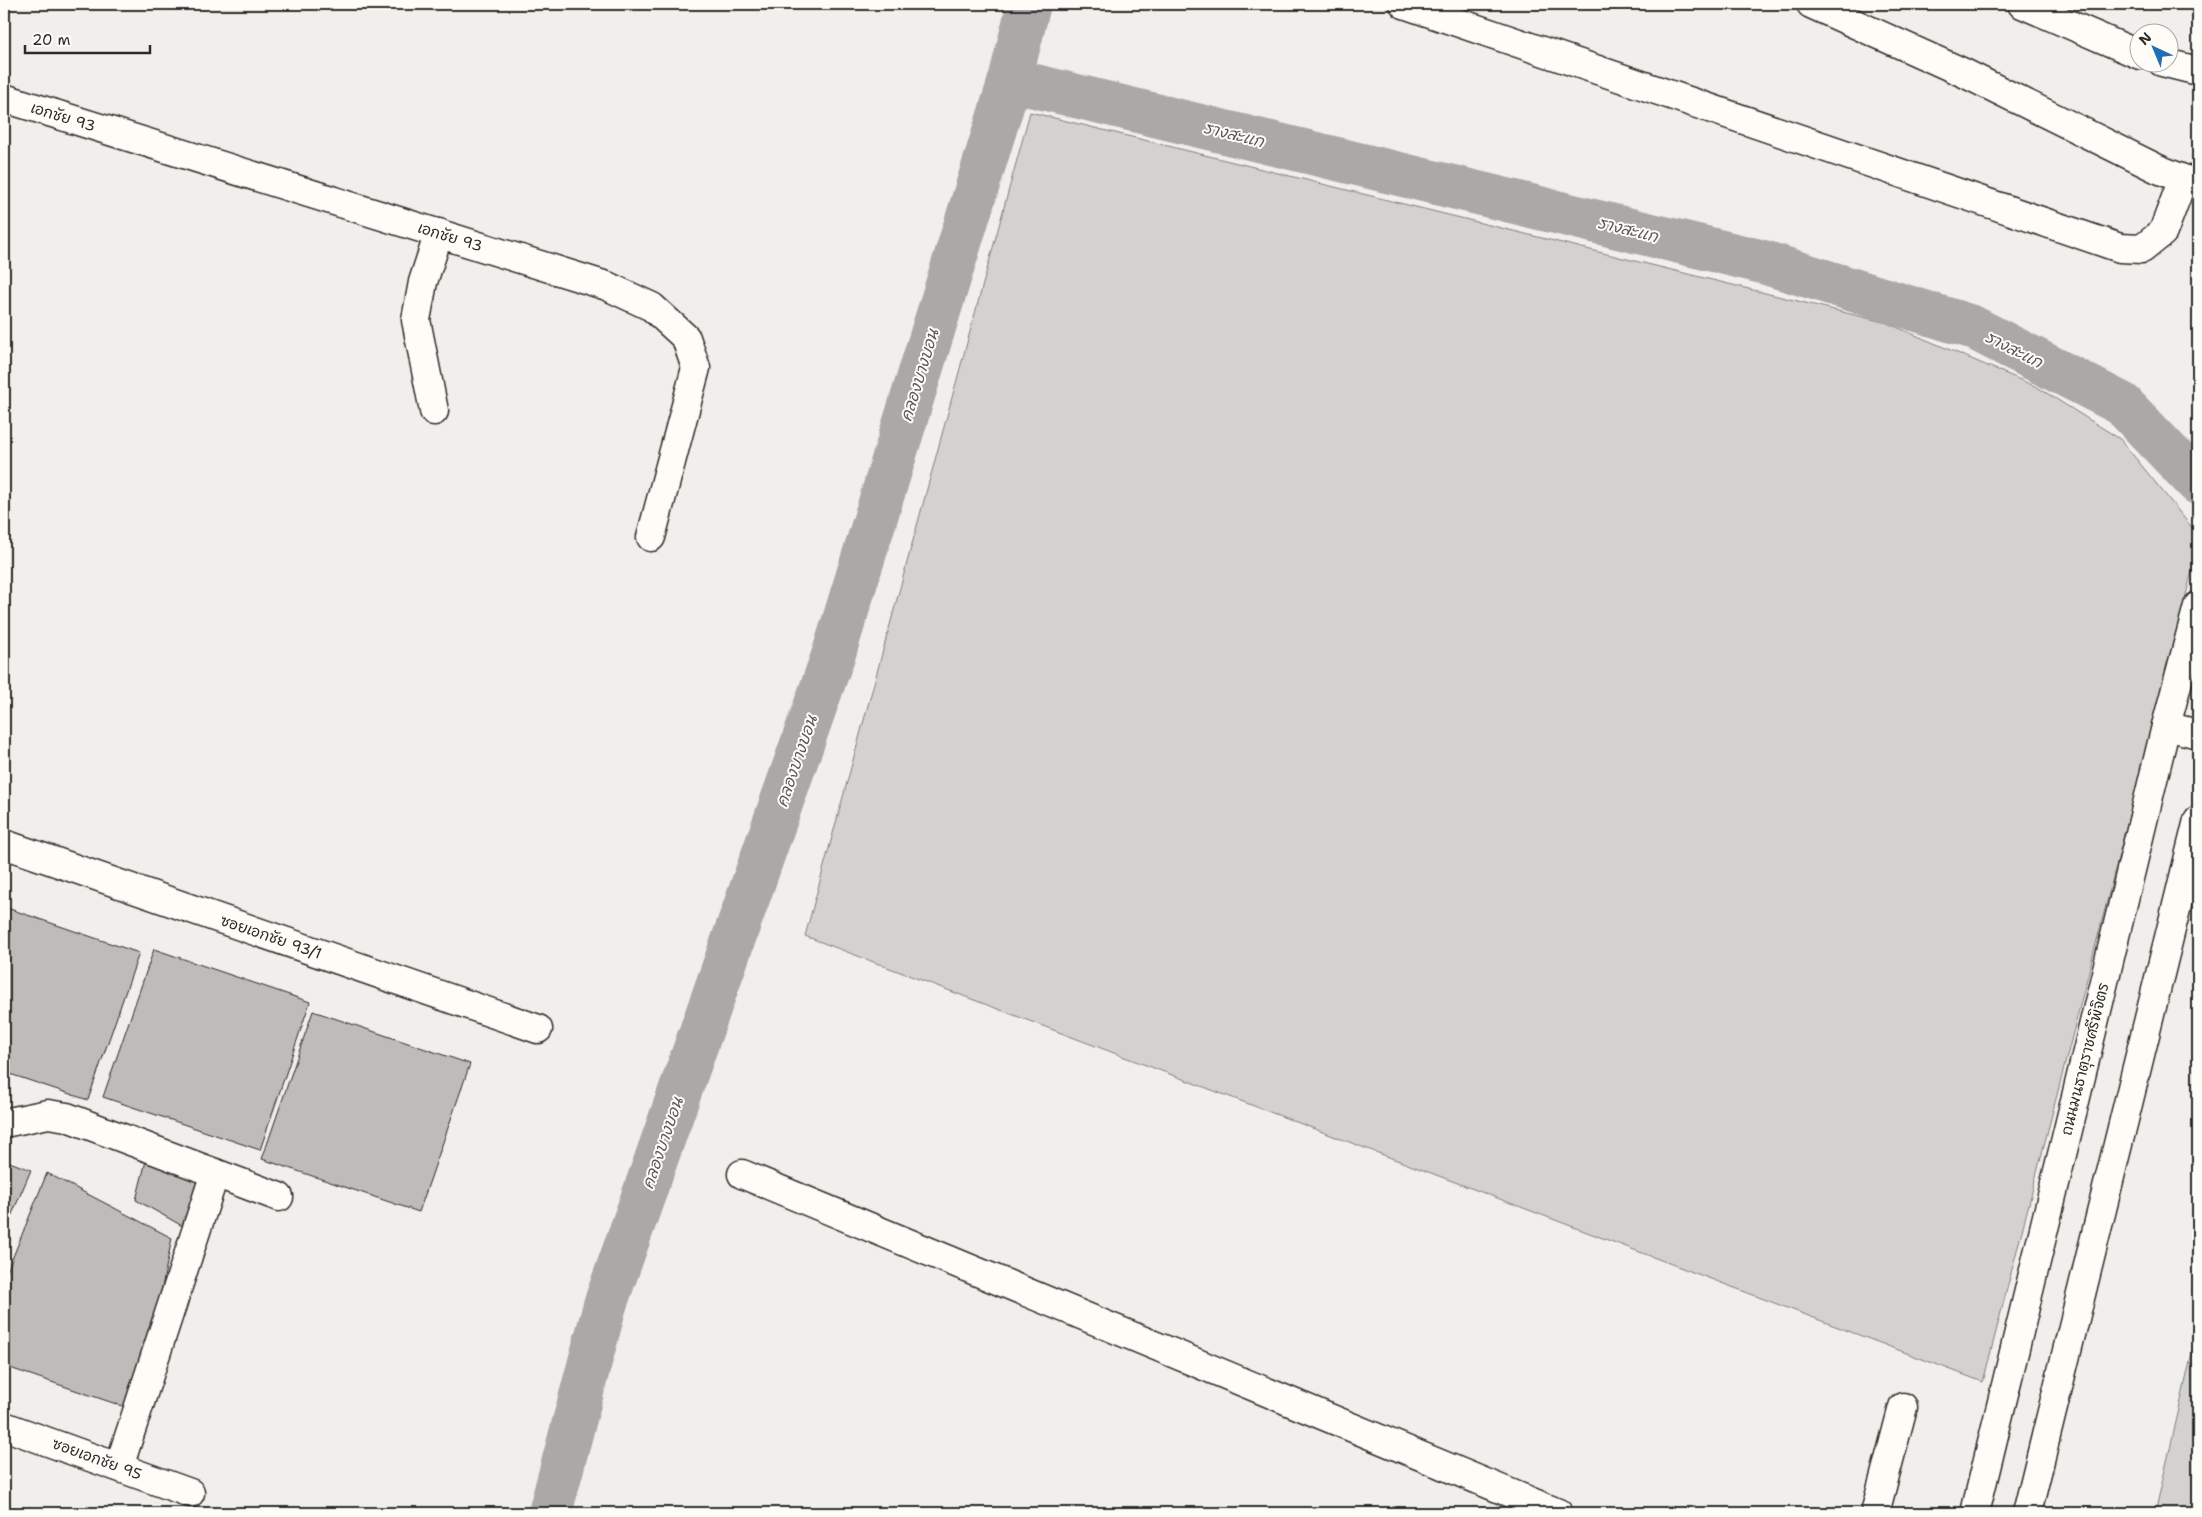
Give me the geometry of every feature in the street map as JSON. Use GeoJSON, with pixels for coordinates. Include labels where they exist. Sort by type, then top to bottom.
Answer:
{"type":"FeatureCollection","features":[{"type":"Feature","properties":{"kind":"street"},"geometry":{"type":"LineString","coordinates":[[1404,4],[2120,248],[2142,249],[2163,232],[2191,182],[2158,169],[1964,73],[1811,4]]}},
{"type":"Feature","properties":{"kind":"street"},"geometry":{"type":"LineString","coordinates":[[2022,4],[2130,51]]}},
{"type":"Feature","properties":{"kind":"street"},"geometry":{"type":"LineString","coordinates":[[2180,66],[2198,71]]}},
{"type":"Feature","properties":{"kind":"street","name":"เอกชัย 93"},"geometry":{"type":"LineString","coordinates":[[4,98],[607,286],[652,308],[686,338],[696,368],[651,537]]}},
{"type":"Feature","properties":{"kind":"street"},"geometry":{"type":"LineString","coordinates":[[434,411],[416,320],[423,282],[439,233]]}},
{"type":"Feature","properties":{"kind":"street","name":"ถนนมนธาตุราชศรีพิจิตร"},"geometry":{"type":"LineString","coordinates":[[1975,1513],[2166,726],[2198,606]]}},
{"type":"Feature","properties":{"kind":"street"},"geometry":{"type":"LineString","coordinates":[[2166,726],[2198,734]]}},
{"type":"Feature","properties":{"kind":"street"},"geometry":{"type":"LineString","coordinates":[[2028,1513],[2198,820]]}},
{"type":"Feature","properties":{"kind":"street","name":"ซอยเอกชัย 93/1"},"geometry":{"type":"LineString","coordinates":[[4,844],[538,1029]]}},
{"type":"Feature","properties":{"kind":"street"},"geometry":{"type":"LineString","coordinates":[[4,1123],[48,1114],[67,1116],[279,1197]]}},
{"type":"Feature","properties":{"kind":"street"},"geometry":{"type":"LineString","coordinates":[[119,1467],[215,1173]]}},
{"type":"Feature","properties":{"kind":"street"},"geometry":{"type":"LineString","coordinates":[[742,1174],[1558,1513]]}},
{"type":"Feature","properties":{"kind":"street"},"geometry":{"type":"LineString","coordinates":[[1875,1513],[1903,1407]]}},
{"type":"Feature","properties":{"kind":"street","name":"ซอยเอกชัย 95"},"geometry":{"type":"LineString","coordinates":[[4,1426],[190,1493]]}},
{"type":"Feature","properties":{"kind":"shaded area"},"geometry":{"type":"Polygon","coordinates":[[[1030,112],[1887,323],[2037,387],[2120,439],[2198,535],[2198,548],[1983,1382],[805,936],[1030,112]]]}},
{"type":"Feature","properties":{"kind":"shaded area"},"geometry":{"type":"Polygon","coordinates":[[[2198,1327],[2198,1513],[2155,1513],[2198,1327]]]}},
{"type":"Feature","properties":{"kind":"building"},"geometry":{"type":"Polygon","coordinates":[[[4,907],[139,953],[88,1100],[4,1072],[4,907]]]}},
{"type":"Feature","properties":{"kind":"building"},"geometry":{"type":"Polygon","coordinates":[[[154,949],[310,1002],[260,1150],[103,1097],[154,949]]]}},
{"type":"Feature","properties":{"kind":"building"},"geometry":{"type":"Polygon","coordinates":[[[313,1011],[470,1064],[419,1212],[262,1159],[313,1011]]]}},
{"type":"Feature","properties":{"kind":"building"},"geometry":{"type":"Polygon","coordinates":[[[147,1157],[203,1178],[186,1228],[136,1200],[147,1157]]]}},
{"type":"Feature","properties":{"kind":"building"},"geometry":{"type":"Polygon","coordinates":[[[4,1160],[31,1170],[4,1233],[4,1160]]]}},
{"type":"Feature","properties":{"kind":"building"},"geometry":{"type":"Polygon","coordinates":[[[47,1173],[172,1238],[137,1411],[4,1366],[4,1279],[47,1173]]]}},
{"type":"Feature","properties":{"kind":"waterway","name":"คลองบางบอน"},"geometry":{"type":"LineString","coordinates":[[550,1513],[605,1305],[834,653],[1010,80],[1029,4]]}},
{"type":"Feature","properties":{"kind":"waterway","name":"รางสะแก"},"geometry":{"type":"LineString","coordinates":[[1010,80],[1763,262],[1972,327],[2122,404],[2198,483]]}}]}
